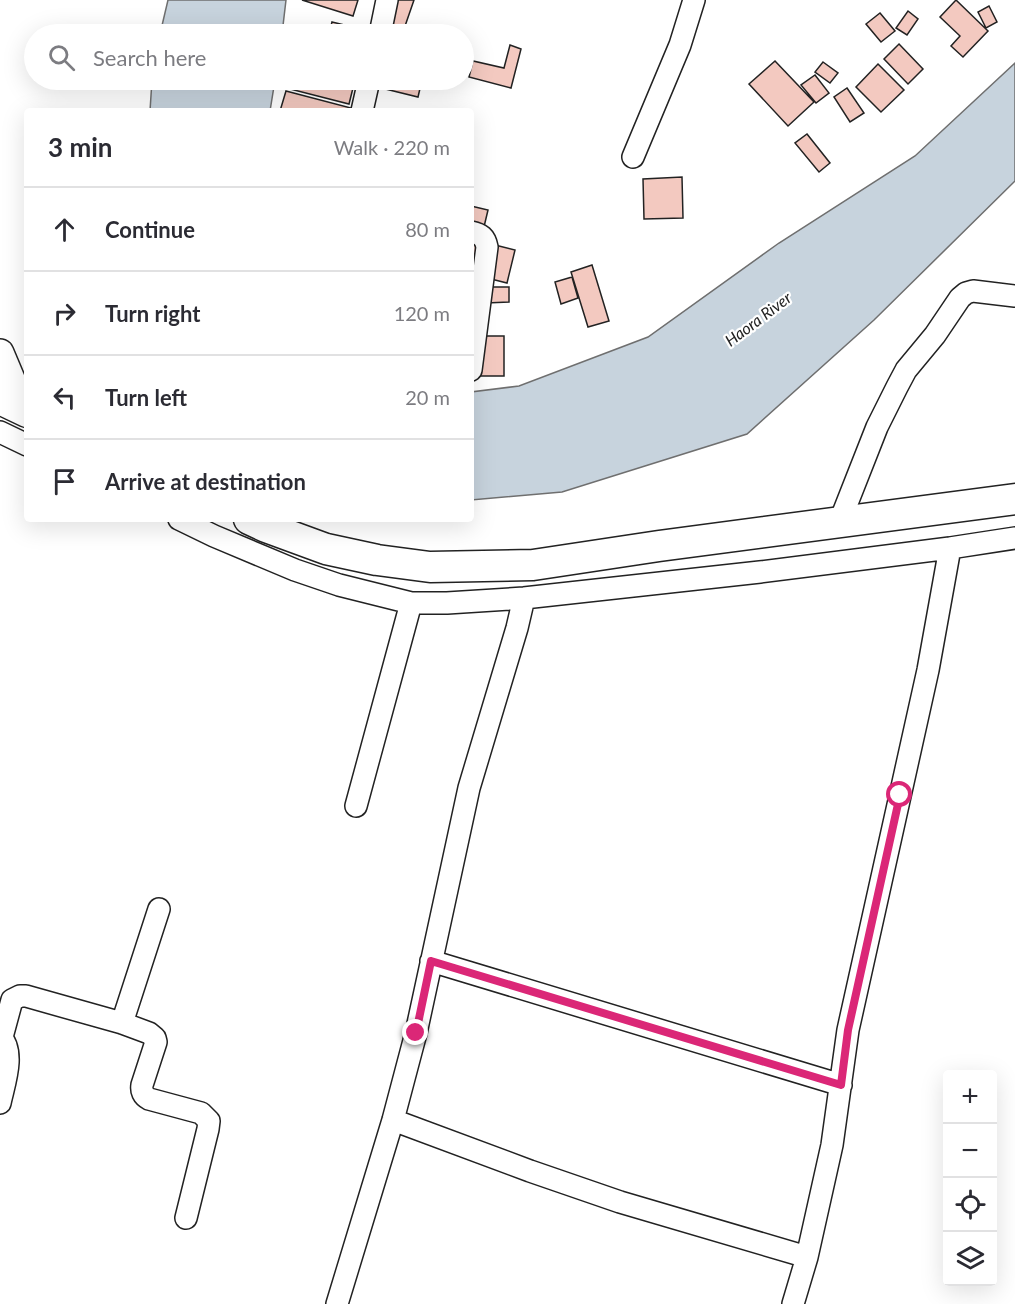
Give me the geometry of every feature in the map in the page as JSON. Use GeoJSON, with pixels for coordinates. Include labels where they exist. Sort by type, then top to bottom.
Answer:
{"type":"FeatureCollection","features":[{"type":"Feature","properties":{"kind":"main road"},"geometry":{"type":"LineString","coordinates":[[255,522],[326,549],[376,560],[430,567],[533,565],[840,521],[1015,499]]}},
{"type":"Feature","properties":{"kind":"street"},"geometry":{"type":"LineString","coordinates":[[382,24],[387,0]]}},
{"type":"Feature","properties":{"kind":"street"},"geometry":{"type":"LineString","coordinates":[[633,157],[680,45],[694,0]]}},
{"type":"Feature","properties":{"kind":"street"},"geometry":{"type":"LineString","coordinates":[[363,108],[367,90]]}},
{"type":"Feature","properties":{"kind":"street"},"geometry":{"type":"LineString","coordinates":[[474,233],[486,240],[487,247],[474,347]]}},
{"type":"Feature","properties":{"kind":"street"},"geometry":{"type":"LineString","coordinates":[[840,521],[877,427],[906,370],[960,298],[974,291],[1015,296]]}},
{"type":"Feature","properties":{"kind":"street"},"geometry":{"type":"LineString","coordinates":[[0,353],[17,407]]}},
{"type":"Feature","properties":{"kind":"street"},"geometry":{"type":"LineString","coordinates":[[0,432],[24,444]]}},
{"type":"Feature","properties":{"kind":"street"},"geometry":{"type":"LineString","coordinates":[[185,522],[295,570],[339,585],[411,603],[524,598],[760,573],[1015,538]]}},
{"type":"Feature","properties":{"kind":"street"},"geometry":{"type":"LineString","coordinates":[[793,1304],[807,1257],[832,1145],[848,1030],[928,670],[950,548]]}},
{"type":"Feature","properties":{"kind":"street"},"geometry":{"type":"LineString","coordinates":[[338,1304],[393,1120],[416,1033],[469,788],[524,598]]}},
{"type":"Feature","properties":{"kind":"street"},"geometry":{"type":"LineString","coordinates":[[356,806],[411,603]]}},
{"type":"Feature","properties":{"kind":"street"},"geometry":{"type":"LineString","coordinates":[[122,1023],[159,909]]}},
{"type":"Feature","properties":{"kind":"street"},"geometry":{"type":"LineString","coordinates":[[431,961],[841,1085]]}},
{"type":"Feature","properties":{"kind":"street"},"geometry":{"type":"LineString","coordinates":[[0,1103],[8,1055],[6,1043],[1,1037],[12,1000],[20,996],[122,1023],[149,1033],[155,1038],[155,1047],[141,1089],[146,1097],[201,1113],[209,1121],[186,1218]]}},
{"type":"Feature","properties":{"kind":"street"},"geometry":{"type":"LineString","coordinates":[[393,1120],[620,1202],[807,1257]]}},
{"type":"Feature","properties":{"kind":"water"},"geometry":{"type":"Polygon","coordinates":[[[168,0],[286,0],[283,24],[162,24],[168,0]]]}},
{"type":"Feature","properties":{"kind":"water","name":"Haora River"},"geometry":{"type":"Polygon","coordinates":[[[1015,63],[1015,181],[874,320],[747,434],[562,492],[474,500],[474,392],[519,386],[648,337],[779,243],[915,156],[1015,63]]]}},
{"type":"Feature","properties":{"kind":"water"},"geometry":{"type":"Polygon","coordinates":[[[151,90],[273,90],[270,108],[150,108],[151,90]]]}},
{"type":"Feature","properties":{"kind":"building"},"geometry":{"type":"Polygon","coordinates":[[[302,0],[358,0],[353,16],[302,0]]]}},
{"type":"Feature","properties":{"kind":"building"},"geometry":{"type":"Polygon","coordinates":[[[391,0],[414,0],[406,24],[384,22],[391,0]]]}},
{"type":"Feature","properties":{"kind":"building"},"geometry":{"type":"Polygon","coordinates":[[[956,0],[988,31],[963,57],[951,46],[960,36],[940,17],[956,0]]]}},
{"type":"Feature","properties":{"kind":"building"},"geometry":{"type":"Polygon","coordinates":[[[989,6],[997,22],[986,28],[978,12],[989,6]]]}},
{"type":"Feature","properties":{"kind":"building"},"geometry":{"type":"Polygon","coordinates":[[[908,11],[918,19],[907,35],[896,28],[908,11]]]}},
{"type":"Feature","properties":{"kind":"building"},"geometry":{"type":"Polygon","coordinates":[[[880,13],[895,31],[881,42],[866,24],[880,13]]]}},
{"type":"Feature","properties":{"kind":"building"},"geometry":{"type":"Polygon","coordinates":[[[899,44],[923,69],[908,84],[884,59],[899,44]]]}},
{"type":"Feature","properties":{"kind":"building"},"geometry":{"type":"Polygon","coordinates":[[[510,45],[521,49],[511,88],[474,78],[474,61],[504,68],[510,45]]]}},
{"type":"Feature","properties":{"kind":"building"},"geometry":{"type":"Polygon","coordinates":[[[775,61],[814,102],[788,126],[749,84],[775,61]]]}},
{"type":"Feature","properties":{"kind":"building"},"geometry":{"type":"Polygon","coordinates":[[[823,62],[838,73],[830,83],[815,72],[823,62]]]}},
{"type":"Feature","properties":{"kind":"building"},"geometry":{"type":"Polygon","coordinates":[[[878,64],[904,90],[881,112],[856,87],[878,64]]]}},
{"type":"Feature","properties":{"kind":"building"},"geometry":{"type":"Polygon","coordinates":[[[815,75],[829,93],[816,103],[801,85],[815,75]]]}},
{"type":"Feature","properties":{"kind":"building"},"geometry":{"type":"Polygon","coordinates":[[[847,88],[864,113],[850,122],[834,97],[847,88]]]}},
{"type":"Feature","properties":{"kind":"building"},"geometry":{"type":"Polygon","coordinates":[[[294,90],[352,90],[349,104],[294,90]]]}},
{"type":"Feature","properties":{"kind":"building"},"geometry":{"type":"Polygon","coordinates":[[[389,90],[420,90],[418,97],[389,90]]]}},
{"type":"Feature","properties":{"kind":"building"},"geometry":{"type":"Polygon","coordinates":[[[286,91],[351,108],[281,108],[286,91]]]}},
{"type":"Feature","properties":{"kind":"building"},"geometry":{"type":"Polygon","coordinates":[[[807,134],[830,163],[819,172],[795,143],[807,134]]]}},
{"type":"Feature","properties":{"kind":"building"},"geometry":{"type":"Polygon","coordinates":[[[682,177],[683,218],[644,219],[643,179],[682,177]]]}},
{"type":"Feature","properties":{"kind":"building"},"geometry":{"type":"Polygon","coordinates":[[[474,207],[488,210],[483,231],[474,229],[474,207]]]}},
{"type":"Feature","properties":{"kind":"building"},"geometry":{"type":"Polygon","coordinates":[[[474,238],[480,239],[474,265],[474,238]]]}},
{"type":"Feature","properties":{"kind":"building"},"geometry":{"type":"Polygon","coordinates":[[[495,245],[515,250],[507,283],[487,278],[495,245]]]}},
{"type":"Feature","properties":{"kind":"building"},"geometry":{"type":"Polygon","coordinates":[[[592,265],[609,321],[588,327],[571,272],[592,265]]]}},
{"type":"Feature","properties":{"kind":"building"},"geometry":{"type":"Polygon","coordinates":[[[572,277],[578,298],[561,304],[555,282],[572,277]]]}},
{"type":"Feature","properties":{"kind":"building"},"geometry":{"type":"Polygon","coordinates":[[[485,287],[509,287],[509,302],[486,303],[485,287]]]}},
{"type":"Feature","properties":{"kind":"building"},"geometry":{"type":"Polygon","coordinates":[[[479,336],[504,336],[504,376],[480,376],[479,336]]]}},
{"type":"Feature","properties":{"kind":"route"},"geometry":{"type":"LineString","coordinates":[[416,1033],[431,961],[841,1085],[848,1030],[900,795]]}}]}
